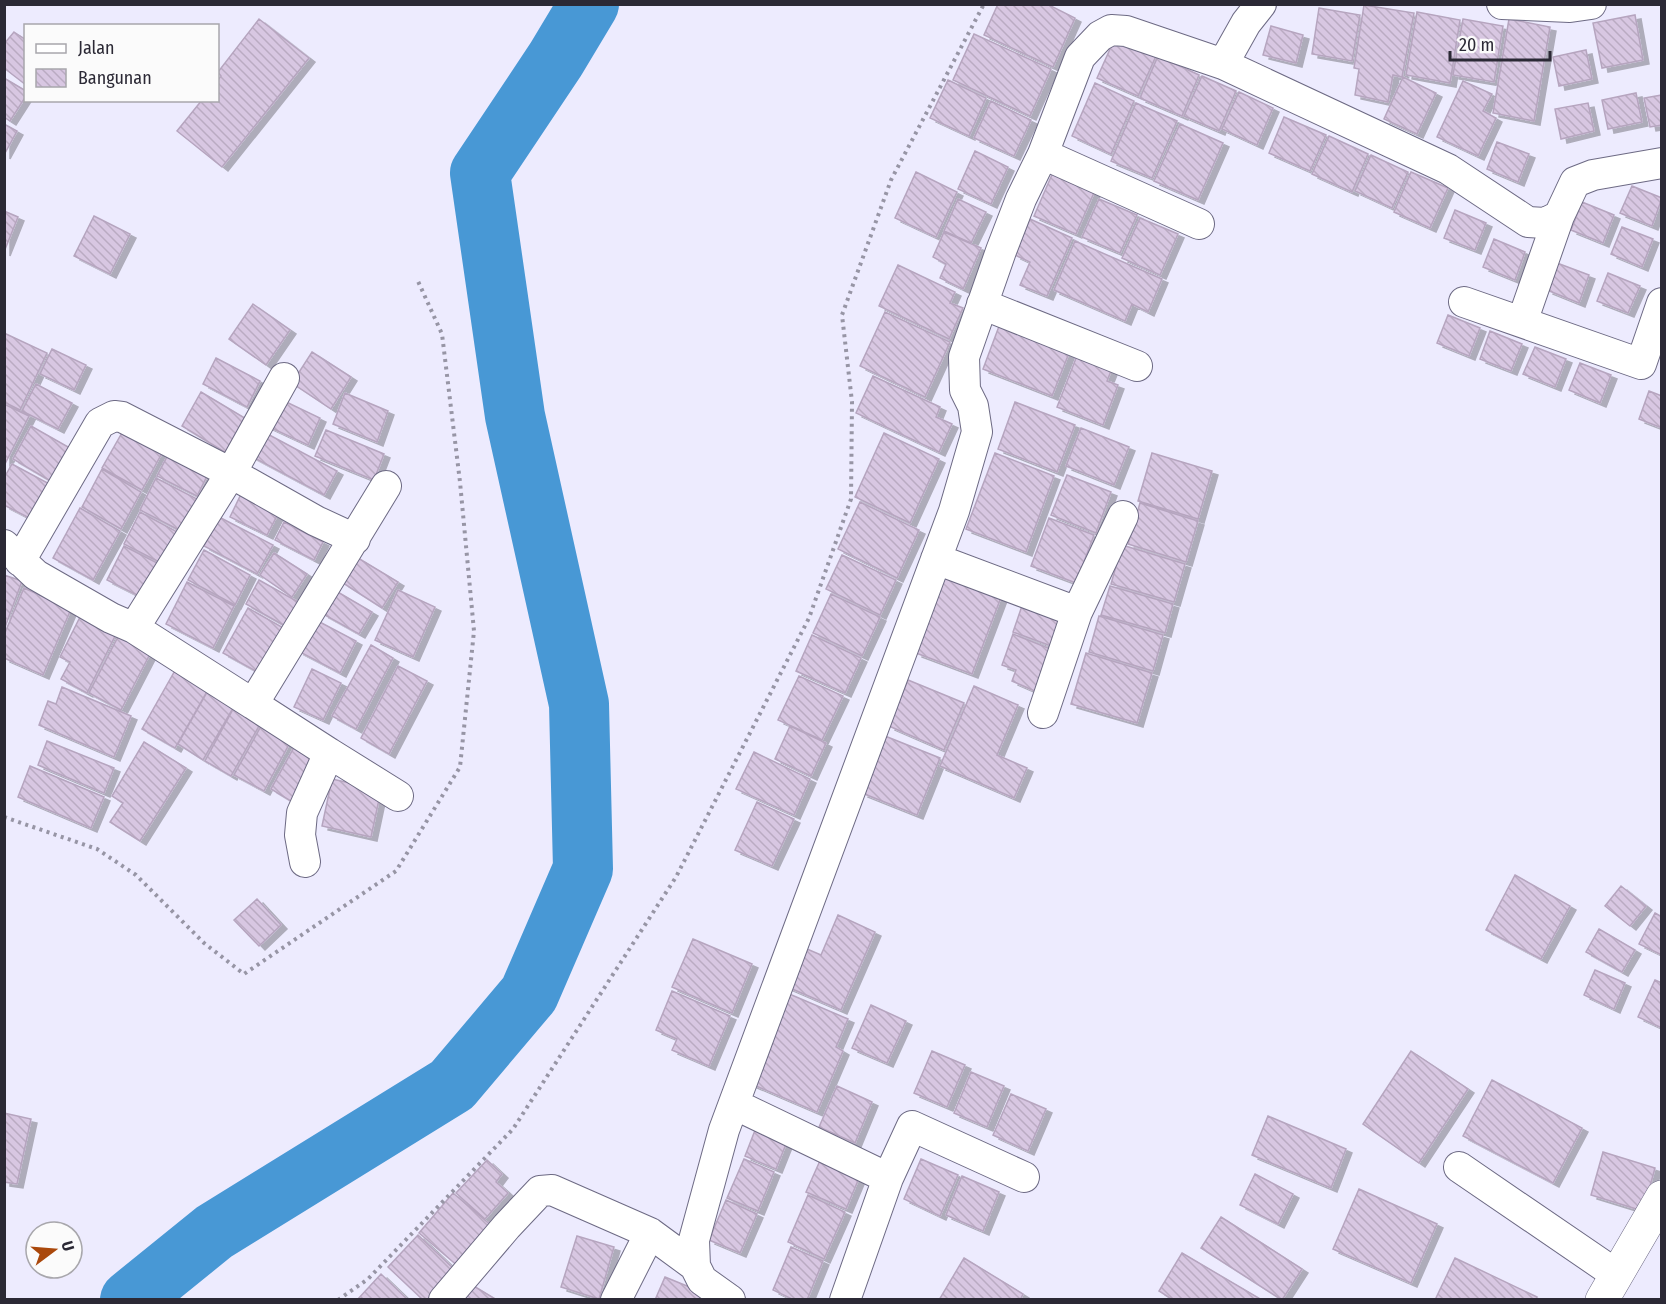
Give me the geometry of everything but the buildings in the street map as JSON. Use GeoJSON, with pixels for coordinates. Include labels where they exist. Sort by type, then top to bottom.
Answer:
{"type":"FeatureCollection","features":[{"type":"Feature","properties":{"kind":"street"},"geometry":{"type":"LineString","coordinates":[[1223,64],[1246,23],[1261,4]]}},
{"type":"Feature","properties":{"kind":"street"},"geometry":{"type":"LineString","coordinates":[[1502,4],[1570,7],[1591,4]]}},
{"type":"Feature","properties":{"kind":"street"},"geometry":{"type":"LineString","coordinates":[[730,1299],[702,1280],[695,1266],[694,1240],[723,1130],[936,560],[977,432],[973,406],[965,390],[964,357],[1021,199],[1043,154],[1080,57],[1115,17],[1126,31],[1223,64],[1448,169],[1528,222],[1545,223],[1559,216]]}},
{"type":"Feature","properties":{"kind":"street"},"geometry":{"type":"LineString","coordinates":[[1043,154],[1199,224]]}},
{"type":"Feature","properties":{"kind":"street"},"geometry":{"type":"LineString","coordinates":[[1522,322],[1559,216],[1575,182],[1593,175],[1662,163]]}},
{"type":"Feature","properties":{"kind":"street"},"geometry":{"type":"LineString","coordinates":[[1464,302],[1641,364],[1662,303]]}},
{"type":"Feature","properties":{"kind":"street"},"geometry":{"type":"LineString","coordinates":[[982,304],[1137,366]]}},
{"type":"Feature","properties":{"kind":"street"},"geometry":{"type":"LineString","coordinates":[[134,628],[231,473],[284,378]]}},
{"type":"Feature","properties":{"kind":"street"},"geometry":{"type":"LineString","coordinates":[[355,539],[316,521],[231,473],[122,417],[109,417],[100,423],[12,553],[56,587],[134,628],[398,796]]}},
{"type":"Feature","properties":{"kind":"street"},"geometry":{"type":"LineString","coordinates":[[253,704],[386,486]]}},
{"type":"Feature","properties":{"kind":"street"},"geometry":{"type":"LineString","coordinates":[[1042,713],[1077,612],[1123,516]]}},
{"type":"Feature","properties":{"kind":"street"},"geometry":{"type":"LineString","coordinates":[[936,560],[1077,612]]}},
{"type":"Feature","properties":{"kind":"street"},"geometry":{"type":"LineString","coordinates":[[305,862],[300,835],[302,813],[329,753]]}},
{"type":"Feature","properties":{"kind":"street"},"geometry":{"type":"LineString","coordinates":[[734,1104],[888,1178]]}},
{"type":"Feature","properties":{"kind":"street"},"geometry":{"type":"LineString","coordinates":[[845,1299],[888,1178],[912,1125],[1024,1177]]}},
{"type":"Feature","properties":{"kind":"street"},"geometry":{"type":"LineString","coordinates":[[1459,1167],[1609,1287],[1662,1197]]}},
{"type":"Feature","properties":{"kind":"street"},"geometry":{"type":"LineString","coordinates":[[444,1299],[540,1191],[552,1190],[650,1233],[695,1266]]}},
{"type":"Feature","properties":{"kind":"street"},"geometry":{"type":"LineString","coordinates":[[616,1299],[650,1233]]}},
{"type":"Feature","properties":{"kind":"path"},"geometry":{"type":"LineString","coordinates":[[338,1299],[368,1279],[513,1129],[676,878],[809,618],[851,499],[852,402],[842,315],[891,180],[984,4]]}},
{"type":"Feature","properties":{"kind":"path"},"geometry":{"type":"LineString","coordinates":[[4,817],[97,849],[136,875],[204,943],[244,974],[396,871],[460,767],[474,632],[460,482],[441,334],[417,279]]}},
{"type":"Feature","properties":{"kind":"waterway"},"geometry":{"type":"LineString","coordinates":[[130,1300],[214,1232],[452,1085],[529,994],[583,869],[579,704],[515,416],[480,173],[556,59],[589,4]]}}]}
